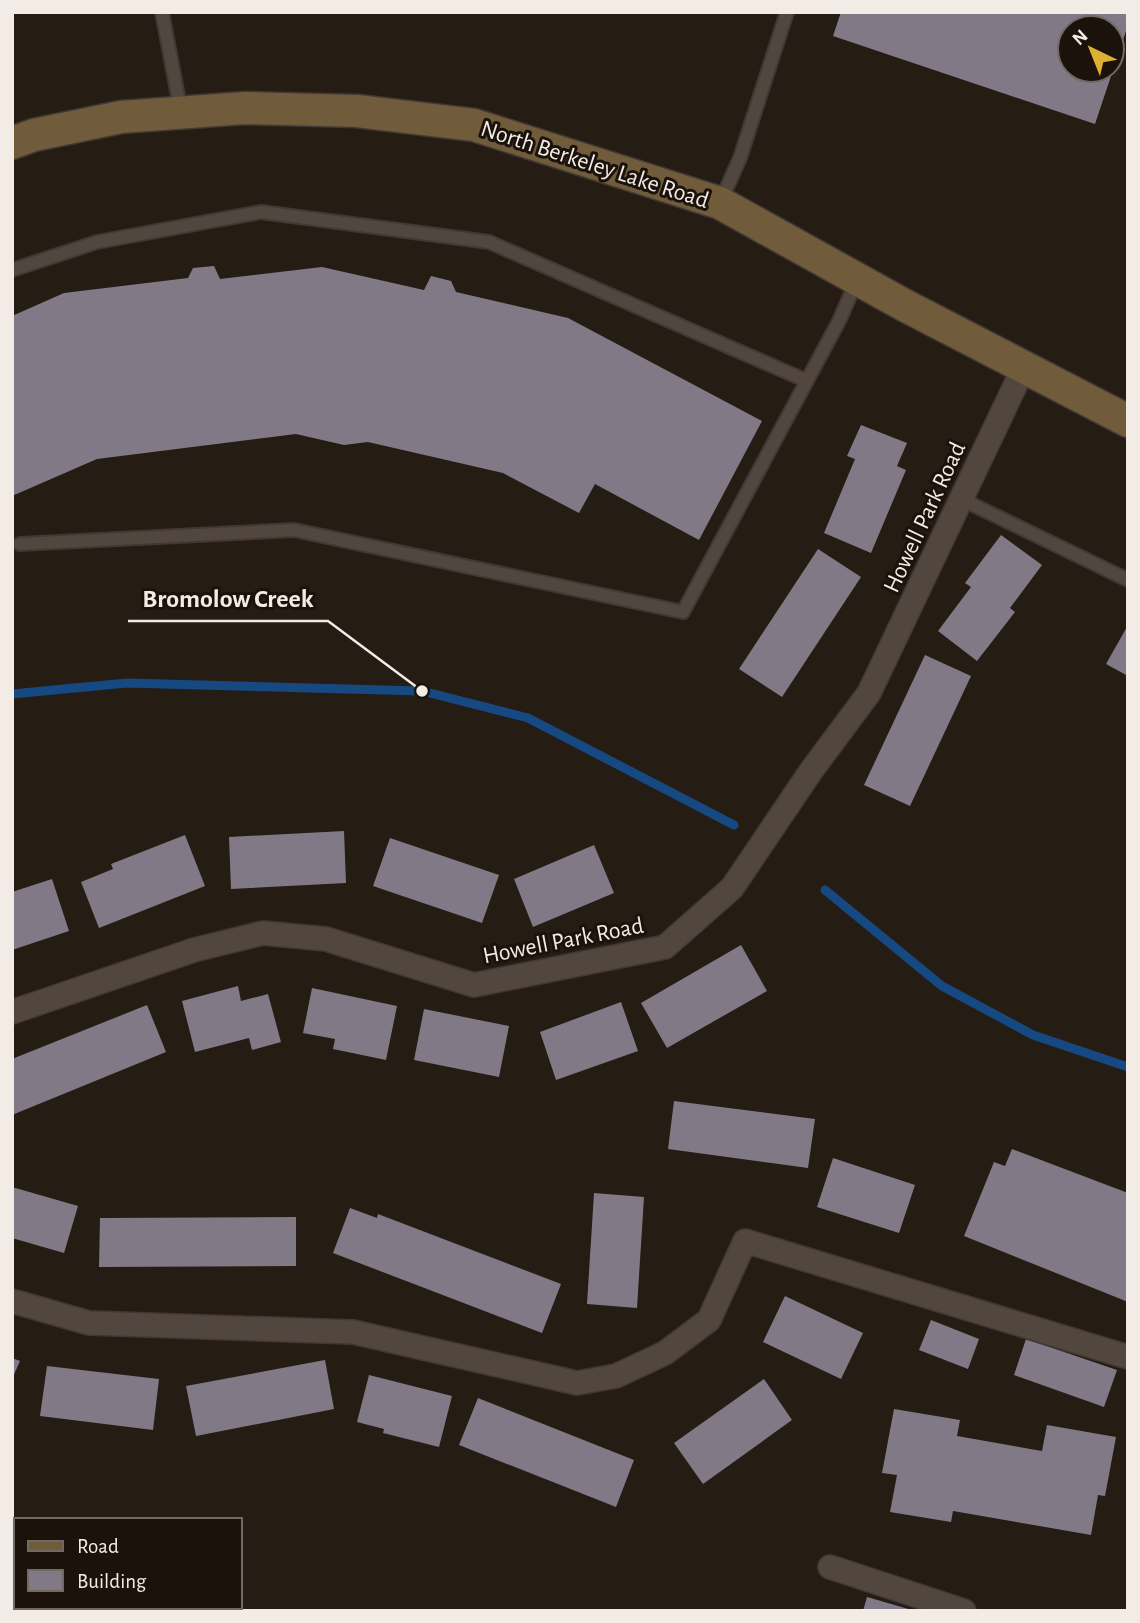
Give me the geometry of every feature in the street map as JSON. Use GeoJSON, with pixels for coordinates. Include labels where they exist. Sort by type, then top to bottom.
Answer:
{"type":"FeatureCollection","features":[{"type":"Feature","properties":{"kind":"street","name":"North Berkeley Lake Road"},"geometry":{"type":"LineString","coordinates":[[12,143],[34,135],[121,117],[245,108],[357,111],[474,125],[720,203],[858,280],[1128,421]]}},
{"type":"Feature","properties":{"kind":"street","name":"Howell Park Road"},"geometry":{"type":"LineString","coordinates":[[12,1012],[194,950],[262,933],[326,939],[474,985],[665,947],[732,888],[811,771],[869,694],[1024,367]]}},
{"type":"Feature","properties":{"kind":"street"},"geometry":{"type":"LineString","coordinates":[[12,1301],[89,1323],[353,1332],[577,1383],[616,1376],[665,1353],[709,1320],[745,1241],[1128,1357]]}},
{"type":"Feature","properties":{"kind":"street"},"geometry":{"type":"LineString","coordinates":[[830,1567],[964,1611]]}},
{"type":"Feature","properties":{"kind":"lane"},"geometry":{"type":"LineString","coordinates":[[162,12],[181,112]]}},
{"type":"Feature","properties":{"kind":"lane"},"geometry":{"type":"LineString","coordinates":[[720,203],[740,158],[787,12]]}},
{"type":"Feature","properties":{"kind":"lane"},"geometry":{"type":"LineString","coordinates":[[12,270],[97,242],[261,212],[489,242],[807,381]]}},
{"type":"Feature","properties":{"kind":"lane"},"geometry":{"type":"LineString","coordinates":[[20,544],[294,530],[683,612],[858,280]]}},
{"type":"Feature","properties":{"kind":"lane"},"geometry":{"type":"LineString","coordinates":[[961,499],[1128,580]]}},
{"type":"Feature","properties":{"kind":"building"},"geometry":{"type":"Polygon","coordinates":[[[841,12],[1128,12],[1126,31],[1126,14],[1056,14],[1056,84],[1108,84],[1095,124],[833,36],[841,12]]]}},
{"type":"Feature","properties":{"kind":"building"},"geometry":{"type":"Polygon","coordinates":[[[214,266],[220,279],[322,267],[424,290],[431,276],[451,281],[456,292],[568,318],[762,421],[699,540],[595,484],[579,513],[503,473],[368,442],[344,445],[296,434],[97,459],[12,496],[12,316],[64,293],[188,278],[193,268],[214,266]]]}},
{"type":"Feature","properties":{"kind":"building"},"geometry":{"type":"Polygon","coordinates":[[[861,425],[907,443],[897,466],[906,470],[871,553],[824,533],[855,459],[847,456],[861,425]]]}},
{"type":"Feature","properties":{"kind":"building"},"geometry":{"type":"Polygon","coordinates":[[[1001,535],[1042,565],[1010,608],[1015,612],[977,661],[938,631],[971,587],[965,583],[1001,535]]]}},
{"type":"Feature","properties":{"kind":"building"},"geometry":{"type":"Polygon","coordinates":[[[818,549],[861,577],[782,697],[739,669],[818,549]]]}},
{"type":"Feature","properties":{"kind":"building"},"geometry":{"type":"Polygon","coordinates":[[[1128,625],[1128,676],[1106,664],[1128,625]]]}},
{"type":"Feature","properties":{"kind":"building"},"geometry":{"type":"Polygon","coordinates":[[[925,655],[971,676],[910,806],[864,785],[925,655]]]}},
{"type":"Feature","properties":{"kind":"building"},"geometry":{"type":"Polygon","coordinates":[[[344,831],[346,883],[231,889],[229,837],[344,831]]]}},
{"type":"Feature","properties":{"kind":"building"},"geometry":{"type":"Polygon","coordinates":[[[185,835],[205,886],[99,928],[81,882],[113,869],[111,864],[185,835]]]}},
{"type":"Feature","properties":{"kind":"building"},"geometry":{"type":"Polygon","coordinates":[[[390,838],[499,875],[482,923],[373,886],[390,838]]]}},
{"type":"Feature","properties":{"kind":"building"},"geometry":{"type":"Polygon","coordinates":[[[594,845],[614,893],[533,927],[514,879],[594,845]]]}},
{"type":"Feature","properties":{"kind":"building"},"geometry":{"type":"Polygon","coordinates":[[[52,879],[69,931],[12,950],[12,892],[52,879]]]}},
{"type":"Feature","properties":{"kind":"building"},"geometry":{"type":"Polygon","coordinates":[[[741,945],[767,991],[667,1048],[641,1003],[741,945]]]}},
{"type":"Feature","properties":{"kind":"building"},"geometry":{"type":"Polygon","coordinates":[[[238,986],[241,1001],[268,994],[281,1042],[252,1050],[249,1038],[195,1052],[182,1001],[238,986]]]}},
{"type":"Feature","properties":{"kind":"building"},"geometry":{"type":"Polygon","coordinates":[[[312,988],[397,1006],[386,1060],[333,1049],[335,1039],[303,1033],[312,988]]]}},
{"type":"Feature","properties":{"kind":"building"},"geometry":{"type":"Polygon","coordinates":[[[621,1002],[638,1051],[556,1080],[540,1032],[621,1002]]]}},
{"type":"Feature","properties":{"kind":"building"},"geometry":{"type":"Polygon","coordinates":[[[147,1005],[166,1052],[12,1115],[12,1059],[147,1005]]]}},
{"type":"Feature","properties":{"kind":"building"},"geometry":{"type":"Polygon","coordinates":[[[424,1009],[509,1026],[499,1077],[414,1060],[424,1009]]]}},
{"type":"Feature","properties":{"kind":"building"},"geometry":{"type":"Polygon","coordinates":[[[674,1101],[815,1119],[808,1168],[668,1149],[674,1101]]]}},
{"type":"Feature","properties":{"kind":"building"},"geometry":{"type":"Polygon","coordinates":[[[1012,1149],[1128,1193],[1128,1302],[964,1236],[994,1162],[1005,1166],[1012,1149]]]}},
{"type":"Feature","properties":{"kind":"building"},"geometry":{"type":"Polygon","coordinates":[[[833,1158],[915,1185],[899,1233],[817,1207],[833,1158]]]}},
{"type":"Feature","properties":{"kind":"building"},"geometry":{"type":"Polygon","coordinates":[[[12,1187],[78,1206],[64,1253],[12,1238],[12,1187]]]}},
{"type":"Feature","properties":{"kind":"building"},"geometry":{"type":"Polygon","coordinates":[[[594,1193],[644,1197],[637,1308],[587,1304],[594,1193]]]}},
{"type":"Feature","properties":{"kind":"building"},"geometry":{"type":"Polygon","coordinates":[[[350,1208],[377,1218],[378,1214],[561,1284],[542,1333],[333,1253],[350,1208]]]}},
{"type":"Feature","properties":{"kind":"building"},"geometry":{"type":"Polygon","coordinates":[[[296,1217],[296,1266],[99,1267],[100,1218],[296,1217]]]}},
{"type":"Feature","properties":{"kind":"building"},"geometry":{"type":"Polygon","coordinates":[[[785,1296],[863,1333],[841,1379],[763,1342],[785,1296]]]}},
{"type":"Feature","properties":{"kind":"building"},"geometry":{"type":"Polygon","coordinates":[[[931,1320],[979,1339],[968,1369],[919,1350],[931,1320]]]}},
{"type":"Feature","properties":{"kind":"building"},"geometry":{"type":"Polygon","coordinates":[[[1026,1339],[1117,1370],[1104,1407],[1014,1375],[1026,1339]]]}},
{"type":"Feature","properties":{"kind":"building"},"geometry":{"type":"Polygon","coordinates":[[[12,1358],[20,1361],[12,1379],[12,1358]]]}},
{"type":"Feature","properties":{"kind":"building"},"geometry":{"type":"Polygon","coordinates":[[[325,1360],[334,1409],[196,1436],[186,1386],[325,1360]]]}},
{"type":"Feature","properties":{"kind":"building"},"geometry":{"type":"Polygon","coordinates":[[[47,1366],[159,1379],[153,1430],[40,1416],[47,1366]]]}},
{"type":"Feature","properties":{"kind":"building"},"geometry":{"type":"Polygon","coordinates":[[[369,1375],[452,1396],[439,1447],[383,1433],[384,1429],[357,1422],[369,1375]]]}},
{"type":"Feature","properties":{"kind":"building"},"geometry":{"type":"Polygon","coordinates":[[[764,1379],[792,1420],[703,1484],[674,1443],[764,1379]]]}},
{"type":"Feature","properties":{"kind":"building"},"geometry":{"type":"Polygon","coordinates":[[[478,1398],[634,1460],[616,1507],[459,1445],[478,1398]]]}},
{"type":"Feature","properties":{"kind":"building"},"geometry":{"type":"Polygon","coordinates":[[[894,1409],[960,1420],[957,1436],[1042,1451],[1047,1425],[1116,1437],[1105,1496],[1098,1495],[1091,1535],[953,1511],[951,1522],[890,1512],[897,1475],[882,1473],[894,1409]]]}},
{"type":"Feature","properties":{"kind":"building"},"geometry":{"type":"Polygon","coordinates":[[[867,1597],[912,1610],[912,1611],[863,1611],[867,1597]]]}},
{"type":"Feature","properties":{"kind":"waterway"},"geometry":{"type":"LineString","coordinates":[[12,694],[127,683],[422,691],[528,718],[734,825]]}},
{"type":"Feature","properties":{"kind":"waterway"},"geometry":{"type":"LineString","coordinates":[[825,890],[942,986],[1033,1035],[1128,1067]]}},
{"type":"Feature","properties":{"kind":"place","name":"Bromolow Creek"},"geometry":{"type":"Point","coordinates":[422,691]}}]}
